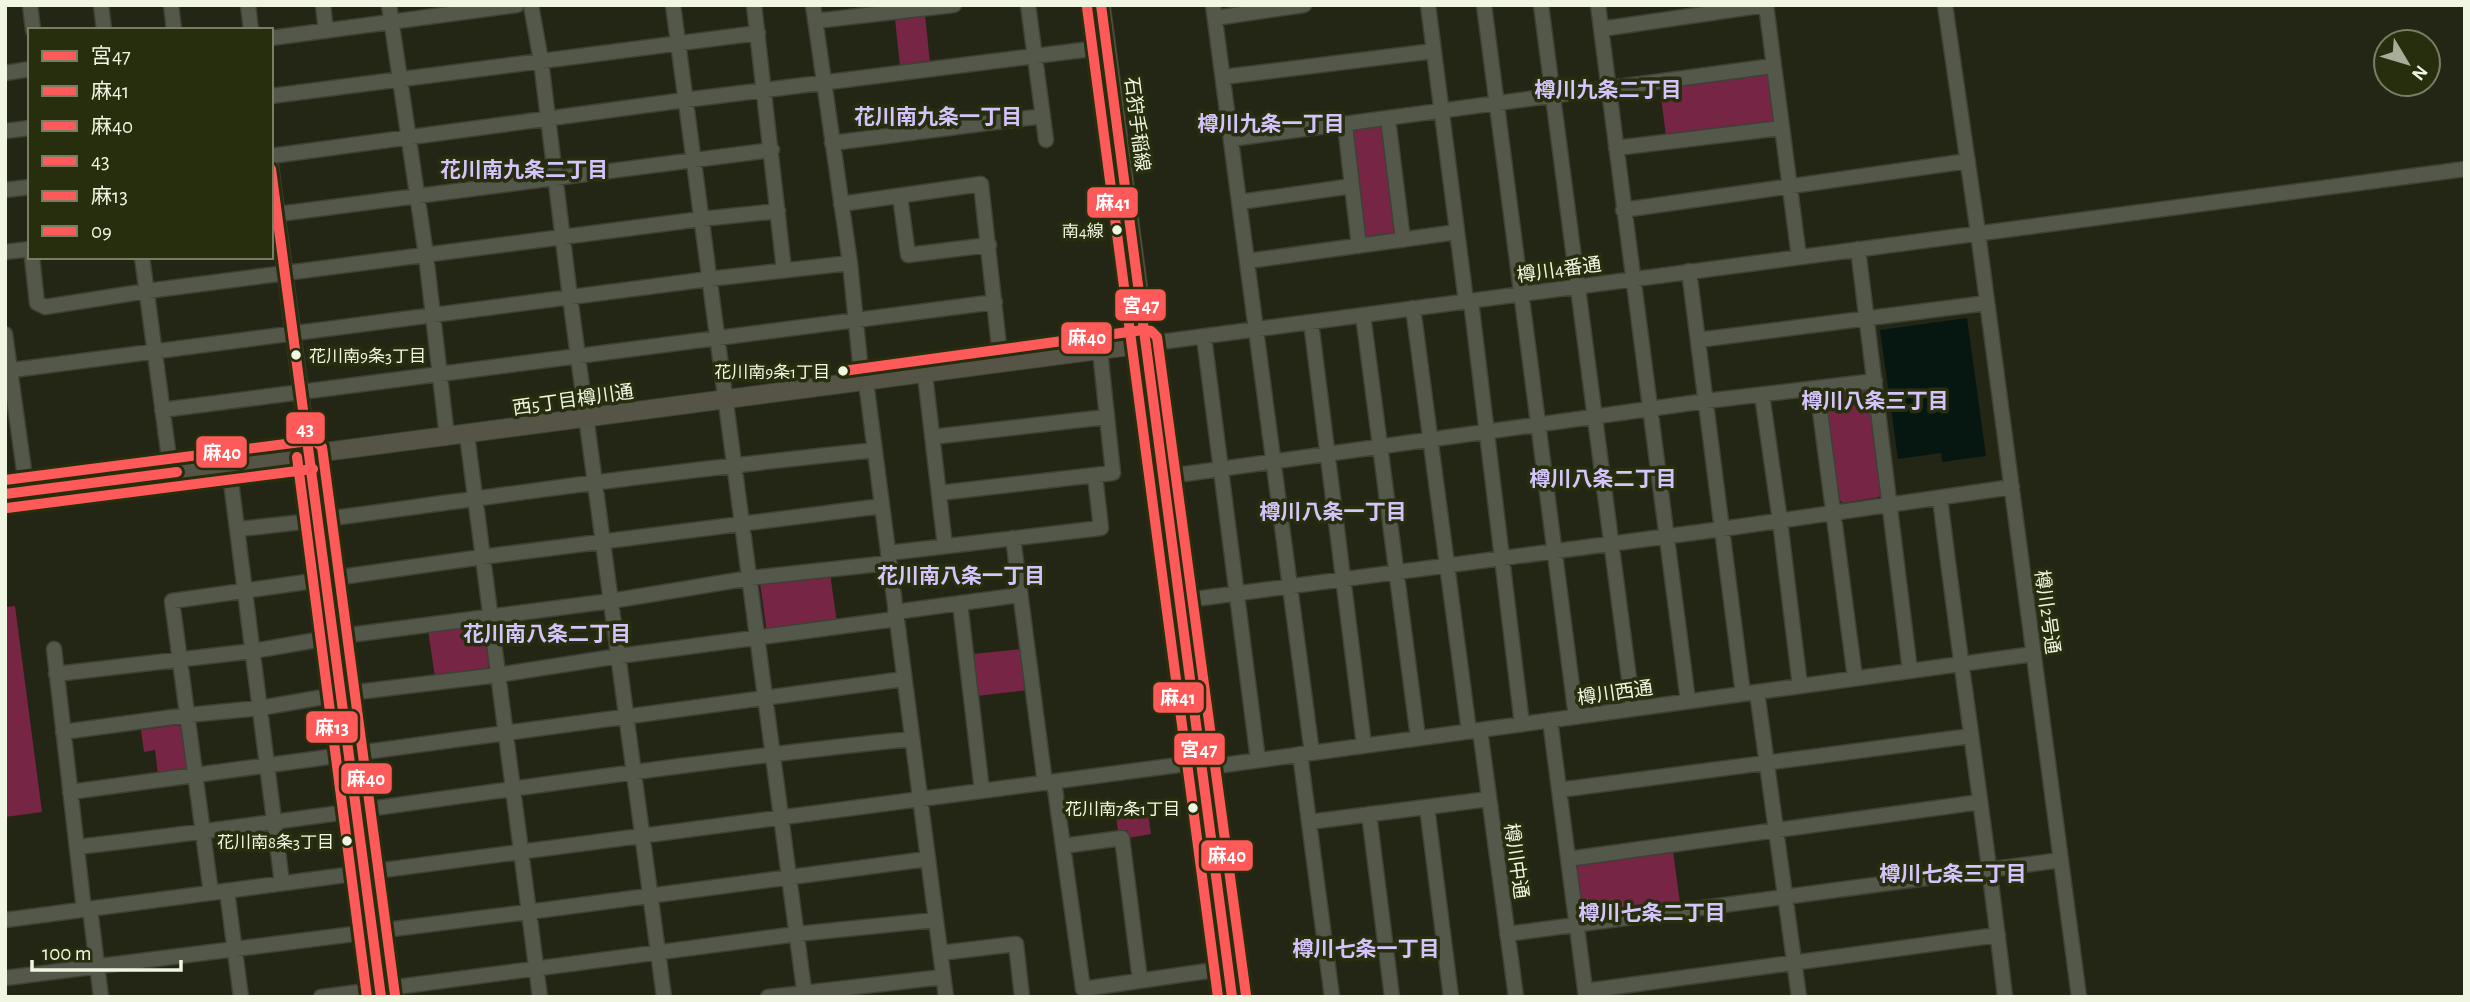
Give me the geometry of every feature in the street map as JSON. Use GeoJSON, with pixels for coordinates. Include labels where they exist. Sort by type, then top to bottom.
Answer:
{"type":"FeatureCollection","features":[{"type":"Feature","properties":{"kind":"main road","name":"石狩手稲線"},"geometry":{"type":"LineString","coordinates":[[1101,5],[1232,997]]}},
{"type":"Feature","properties":{"kind":"main road","name":"西5丁目樽川通"},"geometry":{"type":"LineString","coordinates":[[5,494],[1146,344]]}},
{"type":"Feature","properties":{"kind":"street"},"geometry":{"type":"LineString","coordinates":[[30,5],[33,28]]}},
{"type":"Feature","properties":{"kind":"street"},"geometry":{"type":"LineString","coordinates":[[101,5],[104,28]]}},
{"type":"Feature","properties":{"kind":"street"},"geometry":{"type":"LineString","coordinates":[[171,5],[174,28]]}},
{"type":"Feature","properties":{"kind":"street"},"geometry":{"type":"LineString","coordinates":[[248,5],[251,28]]}},
{"type":"Feature","properties":{"kind":"street"},"geometry":{"type":"LineString","coordinates":[[323,5],[326,30]]}},
{"type":"Feature","properties":{"kind":"street"},"geometry":{"type":"LineString","coordinates":[[388,5],[426,255],[447,437]]}},
{"type":"Feature","properties":{"kind":"street"},"geometry":{"type":"LineString","coordinates":[[273,38],[391,22],[454,9],[517,5]]}},
{"type":"Feature","properties":{"kind":"street"},"geometry":{"type":"LineString","coordinates":[[531,5],[541,61],[664,997]]}},
{"type":"Feature","properties":{"kind":"street"},"geometry":{"type":"LineString","coordinates":[[673,5],[805,994]]}},
{"type":"Feature","properties":{"kind":"street"},"geometry":{"type":"LineString","coordinates":[[754,5],[784,270]]}},
{"type":"Feature","properties":{"kind":"street"},"geometry":{"type":"LineString","coordinates":[[813,5],[850,263],[946,997]]}},
{"type":"Feature","properties":{"kind":"street"},"geometry":{"type":"LineString","coordinates":[[815,21],[954,5]]}},
{"type":"Feature","properties":{"kind":"street"},"geometry":{"type":"LineString","coordinates":[[1028,5],[1046,140]]}},
{"type":"Feature","properties":{"kind":"street"},"geometry":{"type":"LineString","coordinates":[[1304,5],[1214,12],[1292,586],[1309,822],[1332,997]]}},
{"type":"Feature","properties":{"kind":"street"},"geometry":{"type":"LineString","coordinates":[[1428,5],[1522,724]]}},
{"type":"Feature","properties":{"kind":"street"},"geometry":{"type":"LineString","coordinates":[[1483,5],[1576,717]]}},
{"type":"Feature","properties":{"kind":"street"},"geometry":{"type":"LineString","coordinates":[[1541,5],[1633,709]]}},
{"type":"Feature","properties":{"kind":"street"},"geometry":{"type":"LineString","coordinates":[[1598,5],[1688,701]]}},
{"type":"Feature","properties":{"kind":"street"},"geometry":{"type":"LineString","coordinates":[[1601,29],[1766,5],[1799,257]]}},
{"type":"Feature","properties":{"kind":"street","name":"樽川2号通"},"geometry":{"type":"LineString","coordinates":[[1945,5],[1978,233],[2079,997]]}},
{"type":"Feature","properties":{"kind":"street"},"geometry":{"type":"LineString","coordinates":[[273,96],[758,33]]}},
{"type":"Feature","properties":{"kind":"street"},"geometry":{"type":"LineString","coordinates":[[273,156],[1107,47]]}},
{"type":"Feature","properties":{"kind":"street"},"geometry":{"type":"LineString","coordinates":[[1223,77],[1434,51]]}},
{"type":"Feature","properties":{"kind":"street"},"geometry":{"type":"LineString","coordinates":[[1231,139],[1773,66]]}},
{"type":"Feature","properties":{"kind":"street"},"geometry":{"type":"LineString","coordinates":[[5,72],[28,69]]}},
{"type":"Feature","properties":{"kind":"street"},"geometry":{"type":"LineString","coordinates":[[832,144],[1043,116]]}},
{"type":"Feature","properties":{"kind":"street"},"geometry":{"type":"LineString","coordinates":[[1388,119],[1403,240]]}},
{"type":"Feature","properties":{"kind":"street"},"geometry":{"type":"LineString","coordinates":[[1345,125],[1359,246]]}},
{"type":"Feature","properties":{"kind":"street"},"geometry":{"type":"LineString","coordinates":[[5,131],[28,128]]}},
{"type":"Feature","properties":{"kind":"street"},"geometry":{"type":"LineString","coordinates":[[1616,148],[1782,128]]}},
{"type":"Feature","properties":{"kind":"street"},"geometry":{"type":"LineString","coordinates":[[381,993],[311,455],[286,274],[274,215],[772,150]]}},
{"type":"Feature","properties":{"kind":"street"},"geometry":{"type":"LineString","coordinates":[[1623,210],[1968,161]]}},
{"type":"Feature","properties":{"kind":"street","name":"樽川4番通"},"geometry":{"type":"LineString","coordinates":[[1146,344],[2465,169]]}},
{"type":"Feature","properties":{"kind":"street"},"geometry":{"type":"LineString","coordinates":[[841,204],[981,184],[1001,364]]}},
{"type":"Feature","properties":{"kind":"street"},"geometry":{"type":"LineString","coordinates":[[1240,202],[1352,186]]}},
{"type":"Feature","properties":{"kind":"street"},"geometry":{"type":"LineString","coordinates":[[5,190],[28,187]]}},
{"type":"Feature","properties":{"kind":"street"},"geometry":{"type":"LineString","coordinates":[[900,195],[908,255],[989,245]]}},
{"type":"Feature","properties":{"kind":"street"},"geometry":{"type":"LineString","coordinates":[[32,259],[37,303],[45,307],[147,291],[778,211]]}},
{"type":"Feature","properties":{"kind":"street"},"geometry":{"type":"LineString","coordinates":[[1248,261],[1457,232]]}},
{"type":"Feature","properties":{"kind":"street"},"geometry":{"type":"LineString","coordinates":[[5,252],[28,249]]}},
{"type":"Feature","properties":{"kind":"street"},"geometry":{"type":"LineString","coordinates":[[1858,249],[1910,671]]}},
{"type":"Feature","properties":{"kind":"street"},"geometry":{"type":"LineString","coordinates":[[142,259],[171,473]]}},
{"type":"Feature","properties":{"kind":"street"},"geometry":{"type":"LineString","coordinates":[[8,371],[433,314],[850,263]]}},
{"type":"Feature","properties":{"kind":"street"},"geometry":{"type":"LineString","coordinates":[[1689,271],[1722,529],[1750,693],[1768,763],[1799,997]]}},
{"type":"Feature","properties":{"kind":"street"},"geometry":{"type":"LineString","coordinates":[[162,410],[995,302]]}},
{"type":"Feature","properties":{"kind":"street"},"geometry":{"type":"LineString","coordinates":[[1698,340],[1987,303]]}},
{"type":"Feature","properties":{"kind":"street","name":"樽川中通"},"geometry":{"type":"LineString","coordinates":[[1413,308],[1448,565],[1474,730],[1489,799],[1516,997]]}},
{"type":"Feature","properties":{"kind":"street"},"geometry":{"type":"LineString","coordinates":[[1363,315],[1418,738]]}},
{"type":"Feature","properties":{"kind":"street"},"geometry":{"type":"LineString","coordinates":[[1311,322],[1364,746]]}},
{"type":"Feature","properties":{"kind":"street"},"geometry":{"type":"LineString","coordinates":[[5,334],[12,425],[27,492]]}},
{"type":"Feature","properties":{"kind":"street"},"geometry":{"type":"LineString","coordinates":[[1204,337],[1258,760]]}},
{"type":"Feature","properties":{"kind":"street"},"geometry":{"type":"LineString","coordinates":[[939,493],[1113,473],[1100,351]]}},
{"type":"Feature","properties":{"kind":"street"},"geometry":{"type":"LineString","coordinates":[[925,375],[945,547]]}},
{"type":"Feature","properties":{"kind":"street"},"geometry":{"type":"LineString","coordinates":[[1163,477],[1706,401],[1875,381]]}},
{"type":"Feature","properties":{"kind":"street"},"geometry":{"type":"LineString","coordinates":[[1817,388],[1855,678]]}},
{"type":"Feature","properties":{"kind":"street"},"geometry":{"type":"LineString","coordinates":[[1762,395],[1800,686]]}},
{"type":"Feature","properties":{"kind":"street"},"geometry":{"type":"LineString","coordinates":[[932,437],[1106,416]]}},
{"type":"Feature","properties":{"kind":"street"},"geometry":{"type":"LineString","coordinates":[[467,435],[540,997]]}},
{"type":"Feature","properties":{"kind":"street"},"geometry":{"type":"LineString","coordinates":[[237,529],[319,522],[475,498],[875,450]]}},
{"type":"Feature","properties":{"kind":"street"},"geometry":{"type":"LineString","coordinates":[[229,466],[282,883]]}},
{"type":"Feature","properties":{"kind":"street"},"geometry":{"type":"LineString","coordinates":[[56,674],[253,651],[334,637],[611,601],[945,547],[1101,528],[1095,475]]}},
{"type":"Feature","properties":{"kind":"street"},"geometry":{"type":"LineString","coordinates":[[1180,601],[2012,488]]}},
{"type":"Feature","properties":{"kind":"street"},"geometry":{"type":"LineString","coordinates":[[1940,498],[2005,997]]}},
{"type":"Feature","properties":{"kind":"street"},"geometry":{"type":"LineString","coordinates":[[212,893],[172,601],[482,557],[882,506]]}},
{"type":"Feature","properties":{"kind":"street"},"geometry":{"type":"LineString","coordinates":[[1013,538],[1049,782],[1063,846],[1083,989],[1228,968]]}},
{"type":"Feature","properties":{"kind":"street"},"geometry":{"type":"LineString","coordinates":[[63,732],[260,708],[341,694],[758,639],[1020,595]]}},
{"type":"Feature","properties":{"kind":"street"},"geometry":{"type":"LineString","coordinates":[[960,603],[982,791]]}},
{"type":"Feature","properties":{"kind":"street"},"geometry":{"type":"LineString","coordinates":[[54,649],[77,847],[101,997]]}},
{"type":"Feature","properties":{"kind":"street","name":"樽川西通"},"geometry":{"type":"LineString","coordinates":[[5,920],[1049,782],[1258,760],[2034,654]]}},
{"type":"Feature","properties":{"kind":"street"},"geometry":{"type":"LineString","coordinates":[[70,792],[904,679]]}},
{"type":"Feature","properties":{"kind":"street"},"geometry":{"type":"LineString","coordinates":[[1550,720],[1586,994],[1998,935]]}},
{"type":"Feature","properties":{"kind":"street"},"geometry":{"type":"LineString","coordinates":[[1559,790],[1971,736]]}},
{"type":"Feature","properties":{"kind":"street"},"geometry":{"type":"LineString","coordinates":[[77,847],[204,833],[773,753],[911,739]]}},
{"type":"Feature","properties":{"kind":"street"},"geometry":{"type":"LineString","coordinates":[[1309,822],[1489,799]]}},
{"type":"Feature","properties":{"kind":"street"},"geometry":{"type":"LineString","coordinates":[[1568,859],[1980,802]]}},
{"type":"Feature","properties":{"kind":"street"},"geometry":{"type":"LineString","coordinates":[[1427,807],[1451,997]]}},
{"type":"Feature","properties":{"kind":"street"},"geometry":{"type":"LineString","coordinates":[[1369,814],[1392,997]]}},
{"type":"Feature","properties":{"kind":"street"},"geometry":{"type":"LineString","coordinates":[[1063,846],[1122,838],[1140,980]]}},
{"type":"Feature","properties":{"kind":"street"},"geometry":{"type":"LineString","coordinates":[[5,978],[927,859]]}},
{"type":"Feature","properties":{"kind":"street"},"geometry":{"type":"LineString","coordinates":[[1507,934],[2061,860]]}},
{"type":"Feature","properties":{"kind":"street"},"geometry":{"type":"LineString","coordinates":[[227,891],[241,997]]}},
{"type":"Feature","properties":{"kind":"street"},"geometry":{"type":"LineString","coordinates":[[321,997],[381,993],[797,934],[935,920]]}},
{"type":"Feature","properties":{"kind":"street"},"geometry":{"type":"LineString","coordinates":[[940,953],[1016,944],[1022,997]]}},
{"type":"Feature","properties":{"kind":"street"},"geometry":{"type":"LineString","coordinates":[[768,997],[943,977]]}},
{"type":"Feature","properties":{"kind":"shaded area"},"geometry":{"type":"Polygon","coordinates":[[[925,15],[930,63],[900,66],[895,19],[925,15]]]}},
{"type":"Feature","properties":{"kind":"shaded area"},"geometry":{"type":"Polygon","coordinates":[[[1765,73],[1769,76],[1774,119],[1772,123],[1666,136],[1660,89],[1765,73]]]}},
{"type":"Feature","properties":{"kind":"shaded area"},"geometry":{"type":"Polygon","coordinates":[[[1378,126],[1382,128],[1395,231],[1392,235],[1367,238],[1363,235],[1351,132],[1354,129],[1378,126]]]}},
{"type":"Feature","properties":{"kind":"shaded area"},"geometry":{"type":"Polygon","coordinates":[[[1967,318],[1986,456],[1942,462],[1941,453],[1898,459],[1880,330],[1967,318]]]}},
{"type":"Feature","properties":{"kind":"shaded area"},"geometry":{"type":"Polygon","coordinates":[[[1865,388],[1869,391],[1882,494],[1879,497],[1843,503],[1840,500],[1825,397],[1827,393],[1865,388]]]}},
{"type":"Feature","properties":{"kind":"shaded area"},"geometry":{"type":"Polygon","coordinates":[[[830,573],[837,623],[767,633],[760,583],[830,573]]]}},
{"type":"Feature","properties":{"kind":"shaded area"},"geometry":{"type":"Polygon","coordinates":[[[15,606],[42,812],[5,817],[5,607],[15,606]]]}},
{"type":"Feature","properties":{"kind":"shaded area"},"geometry":{"type":"Polygon","coordinates":[[[479,623],[483,626],[489,666],[485,671],[435,677],[428,630],[479,623]]]}},
{"type":"Feature","properties":{"kind":"shaded area"},"geometry":{"type":"Polygon","coordinates":[[[1022,649],[1028,690],[976,696],[972,654],[1022,649]]]}},
{"type":"Feature","properties":{"kind":"shaded area"},"geometry":{"type":"Polygon","coordinates":[[[178,725],[182,727],[187,771],[158,775],[155,750],[144,752],[141,730],[178,725]]]}},
{"type":"Feature","properties":{"kind":"shaded area"},"geometry":{"type":"Polygon","coordinates":[[[1147,804],[1151,834],[1128,838],[1127,830],[1118,831],[1115,808],[1147,804]]]}},
{"type":"Feature","properties":{"kind":"shaded area"},"geometry":{"type":"Polygon","coordinates":[[[1673,851],[1680,903],[1586,915],[1583,912],[1577,866],[1579,864],[1673,851]]]}},
{"type":"Feature","properties":{"kind":"transit line","name":"宮47"},"geometry":{"type":"LineString","coordinates":[[1101,5],[1232,997]]}},
{"type":"Feature","properties":{"kind":"transit line","name":"麻41"},"geometry":{"type":"LineString","coordinates":[[1087,7],[1218,997]]}},
{"type":"Feature","properties":{"kind":"transit line","name":"43"},"geometry":{"type":"LineString","coordinates":[[273,184],[381,997]]}},
{"type":"Feature","properties":{"kind":"transit line","name":"麻40"},"geometry":{"type":"LineString","coordinates":[[843,371],[1143,330],[1151,331],[1157,337],[1246,995]]}},
{"type":"Feature","properties":{"kind":"transit line","name":"麻40"},"geometry":{"type":"LineString","coordinates":[[5,480],[309,441],[322,447],[395,995]]}},
{"type":"Feature","properties":{"kind":"transit line","name":"麻13"},"geometry":{"type":"LineString","coordinates":[[297,457],[367,997]]}},
{"type":"Feature","properties":{"kind":"transit line","name":"麻13"},"geometry":{"type":"LineString","coordinates":[[7,508],[313,469]]}},
{"type":"Feature","properties":{"kind":"transit line","name":"09"},"geometry":{"type":"LineString","coordinates":[[5,494],[177,472]]}},
{"type":"Feature","properties":{"kind":"place","name":"南4線"},"geometry":{"type":"Point","coordinates":[1117,230]}},
{"type":"Feature","properties":{"kind":"place","name":"花川南9条3丁目"},"geometry":{"type":"Point","coordinates":[296,355]}},
{"type":"Feature","properties":{"kind":"place","name":"花川南9条1丁目"},"geometry":{"type":"Point","coordinates":[843,371]}},
{"type":"Feature","properties":{"kind":"place","name":"花川南7条1丁目"},"geometry":{"type":"Point","coordinates":[1193,808]}},
{"type":"Feature","properties":{"kind":"place","name":"花川南8条3丁目"},"geometry":{"type":"Point","coordinates":[347,841]}},
{"type":"Feature","properties":{"kind":"district","name":"樽川九条二丁目"},"geometry":{"type":"Point","coordinates":[1608,90]}},
{"type":"Feature","properties":{"kind":"district","name":"花川南九条一丁目"},"geometry":{"type":"Point","coordinates":[938,117]}},
{"type":"Feature","properties":{"kind":"district","name":"樽川九条一丁目"},"geometry":{"type":"Point","coordinates":[1271,124]}},
{"type":"Feature","properties":{"kind":"district","name":"花川南九条二丁目"},"geometry":{"type":"Point","coordinates":[524,170]}},
{"type":"Feature","properties":{"kind":"district","name":"樽川八条三丁目"},"geometry":{"type":"Point","coordinates":[1875,401]}},
{"type":"Feature","properties":{"kind":"district","name":"樽川八条二丁目"},"geometry":{"type":"Point","coordinates":[1603,479]}},
{"type":"Feature","properties":{"kind":"district","name":"樽川八条一丁目"},"geometry":{"type":"Point","coordinates":[1333,512]}},
{"type":"Feature","properties":{"kind":"district","name":"花川南八条一丁目"},"geometry":{"type":"Point","coordinates":[961,576]}},
{"type":"Feature","properties":{"kind":"district","name":"花川南八条二丁目"},"geometry":{"type":"Point","coordinates":[547,634]}},
{"type":"Feature","properties":{"kind":"district","name":"樽川七条三丁目"},"geometry":{"type":"Point","coordinates":[1953,874]}},
{"type":"Feature","properties":{"kind":"district","name":"樽川七条二丁目"},"geometry":{"type":"Point","coordinates":[1652,913]}},
{"type":"Feature","properties":{"kind":"district","name":"樽川七条一丁目"},"geometry":{"type":"Point","coordinates":[1366,949]}}]}
